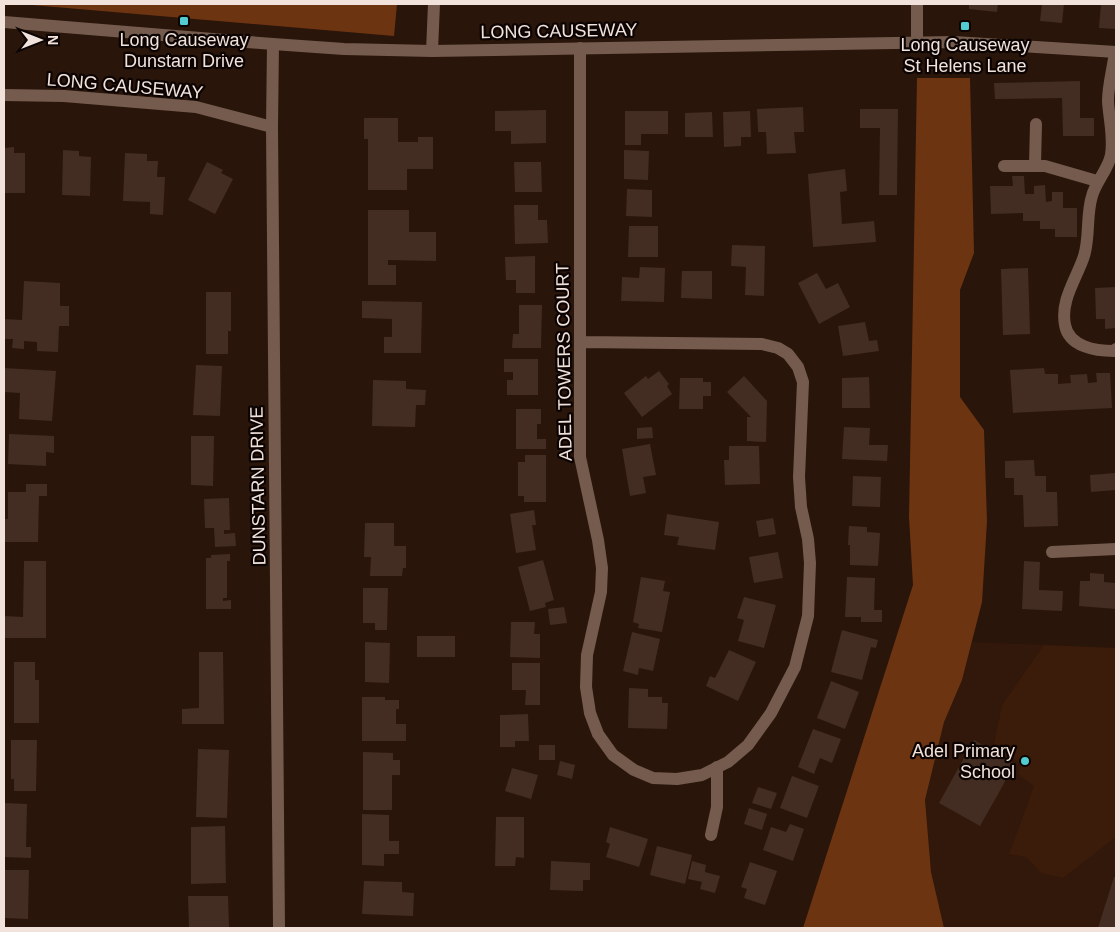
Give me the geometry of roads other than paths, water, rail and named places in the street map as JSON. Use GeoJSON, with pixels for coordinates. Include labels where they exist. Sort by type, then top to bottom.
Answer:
{"type":"FeatureCollection","features":[{"type":"Feature","properties":{"kind":"street"},"geometry":{"type":"LineString","coordinates":[[432,52],[434,4]]}},
{"type":"Feature","properties":{"kind":"street"},"geometry":{"type":"LineString","coordinates":[[917,4],[917,44]]}},
{"type":"Feature","properties":{"kind":"street","name":"LONG CAUSEWAY"},"geometry":{"type":"LineString","coordinates":[[4,22],[344,49],[432,52],[954,42],[1116,52]]}},
{"type":"Feature","properties":{"kind":"street","name":"DUNSTARN DRIVE"},"geometry":{"type":"LineString","coordinates":[[273,44],[272,127],[279,928]]}},
{"type":"Feature","properties":{"kind":"street","name":"ADEL TOWERS COURT"},"geometry":{"type":"LineString","coordinates":[[580,48],[580,457],[598,540],[602,568],[601,592],[587,656],[586,687],[590,713],[598,734],[613,755],[634,770],[653,778],[677,779],[702,775],[728,762],[748,744],[771,713],[795,667],[808,616],[810,563],[799,477],[802,382],[798,367],[788,354],[778,348],[762,344],[581,342]]}},
{"type":"Feature","properties":{"kind":"street"},"geometry":{"type":"LineString","coordinates":[[1116,52],[1108,100],[1114,155],[1097,181],[1092,196],[1088,213],[1085,253],[1068,292],[1065,308],[1065,325],[1071,338],[1082,345],[1099,351],[1116,349]]}},
{"type":"Feature","properties":{"kind":"street","name":"LONG CAUSEWAY"},"geometry":{"type":"LineString","coordinates":[[4,95],[64,96],[196,107],[272,127]]}},
{"type":"Feature","properties":{"kind":"street"},"geometry":{"type":"LineString","coordinates":[[1035,165],[1036,124]]}},
{"type":"Feature","properties":{"kind":"street"},"geometry":{"type":"LineString","coordinates":[[1004,166],[1035,165],[1054,168],[1097,181]]}},
{"type":"Feature","properties":{"kind":"street"},"geometry":{"type":"LineString","coordinates":[[1052,552],[1116,549]]}},
{"type":"Feature","properties":{"kind":"street"},"geometry":{"type":"LineString","coordinates":[[711,836],[717,806],[717,767]]}},
{"type":"Feature","properties":{"kind":"place","name":"Long Causeway Dunstarn Drive"},"geometry":{"type":"Point","coordinates":[184,21]}},
{"type":"Feature","properties":{"kind":"place","name":"Long Causeway St Helens Lane"},"geometry":{"type":"Point","coordinates":[965,26]}},
{"type":"Feature","properties":{"kind":"place","name":"Adel Primary School"},"geometry":{"type":"Point","coordinates":[1025,761]}}]}
